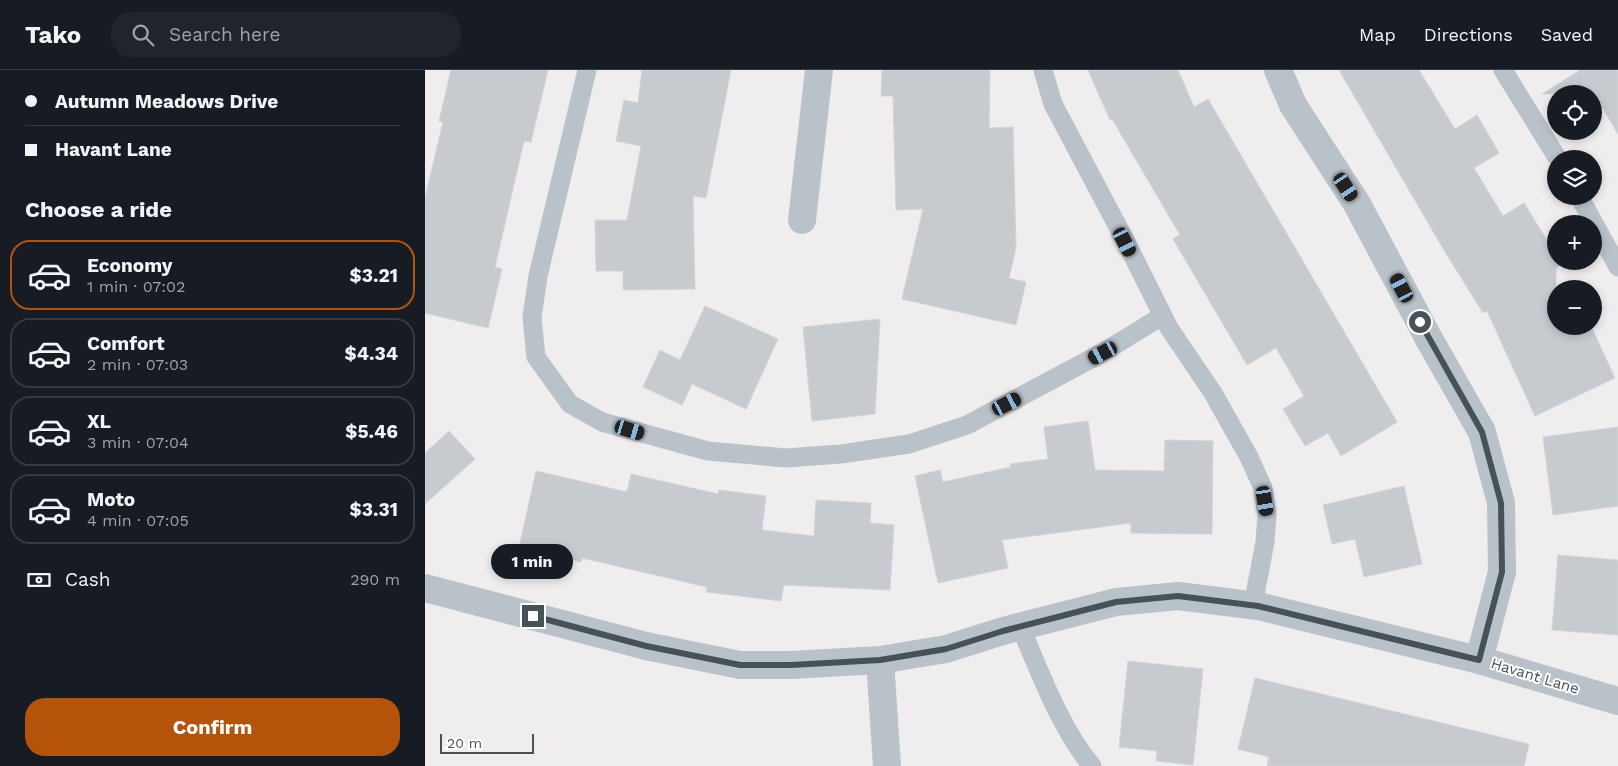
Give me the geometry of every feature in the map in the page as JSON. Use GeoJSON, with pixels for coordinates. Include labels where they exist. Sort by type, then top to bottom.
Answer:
{"type":"FeatureCollection","features":[{"type":"Feature","properties":{"kind":"street"},"geometry":{"type":"LineString","coordinates":[[801,220],[819,70]]}},
{"type":"Feature","properties":{"kind":"street"},"geometry":{"type":"LineString","coordinates":[[1278,70],[1293,105],[1357,204],[1429,339],[1482,432],[1501,503],[1502,572],[1479,660]]}},
{"type":"Feature","properties":{"kind":"street","name":"Havant Lane"},"geometry":{"type":"LineString","coordinates":[[425,588],[646,646],[740,665],[791,665],[880,660],[946,649],[1020,626],[1116,602],[1178,596],[1253,605],[1479,660],[1618,701]]}},
{"type":"Feature","properties":{"kind":"street"},"geometry":{"type":"LineString","coordinates":[[880,660],[887,766]]}},
{"type":"Feature","properties":{"kind":"lane"},"geometry":{"type":"LineString","coordinates":[[587,70],[538,276],[532,317],[535,357],[570,404],[602,422],[708,451],[786,458],[841,454],[909,444],[967,425],[1103,353],[1162,316]]}},
{"type":"Feature","properties":{"kind":"lane"},"geometry":{"type":"LineString","coordinates":[[1043,70],[1053,104],[1162,316],[1217,401],[1249,457],[1263,488],[1267,514],[1265,542],[1253,605]]}},
{"type":"Feature","properties":{"kind":"lane"},"geometry":{"type":"LineString","coordinates":[[1503,70],[1552,150]]}},
{"type":"Feature","properties":{"kind":"lane"},"geometry":{"type":"LineString","coordinates":[[1584,205],[1618,267]]}},
{"type":"Feature","properties":{"kind":"lane"},"geometry":{"type":"LineString","coordinates":[[1020,626],[1057,708],[1083,755],[1092,766]]}},
{"type":"Feature","properties":{"kind":"building"},"geometry":{"type":"Polygon","coordinates":[[[451,70],[548,70],[531,142],[524,141],[495,267],[502,269],[488,328],[425,313],[425,198],[443,122],[439,121],[451,70]]]}},
{"type":"Feature","properties":{"kind":"building"},"geometry":{"type":"Polygon","coordinates":[[[642,70],[731,70],[706,198],[693,196],[695,289],[623,290],[623,271],[596,271],[595,220],[627,220],[641,146],[616,141],[624,100],[638,103],[642,70]]]}},
{"type":"Feature","properties":{"kind":"building"},"geometry":{"type":"Polygon","coordinates":[[[882,70],[990,70],[989,128],[1013,127],[1016,248],[1009,278],[1026,282],[1016,325],[902,299],[923,209],[896,210],[893,96],[881,96],[882,70]]]}},
{"type":"Feature","properties":{"kind":"building"},"geometry":{"type":"Polygon","coordinates":[[[1088,70],[1178,70],[1194,107],[1208,99],[1397,422],[1341,456],[1328,433],[1305,446],[1283,409],[1304,396],[1276,348],[1247,365],[1173,239],[1180,235],[1112,119],[1110,120],[1088,70]]]}},
{"type":"Feature","properties":{"kind":"building"},"geometry":{"type":"Polygon","coordinates":[[[1339,70],[1419,70],[1455,129],[1477,115],[1499,153],[1474,168],[1503,216],[1524,203],[1547,240],[1547,270],[1556,270],[1556,280],[1547,280],[1547,335],[1595,335],[1615,378],[1535,416],[1487,311],[1483,313],[1445,252],[1339,70]]]}},
{"type":"Feature","properties":{"kind":"building"},"geometry":{"type":"Polygon","coordinates":[[[1580,70],[1618,70],[1618,134],[1602,107],[1602,85],[1556,85],[1580,70]]]}},
{"type":"Feature","properties":{"kind":"building"},"geometry":{"type":"Polygon","coordinates":[[[705,306],[778,339],[746,409],[692,384],[682,405],[643,387],[660,350],[680,360],[705,306]]]}},
{"type":"Feature","properties":{"kind":"building"},"geometry":{"type":"Polygon","coordinates":[[[880,319],[875,414],[812,421],[803,327],[880,319]]]}},
{"type":"Feature","properties":{"kind":"building"},"geometry":{"type":"Polygon","coordinates":[[[1088,421],[1095,470],[1164,471],[1165,440],[1213,441],[1212,534],[1131,533],[1131,523],[1002,540],[1008,568],[938,583],[915,476],[940,470],[943,482],[1011,467],[1010,464],[1048,459],[1044,427],[1088,421]]]}},
{"type":"Feature","properties":{"kind":"building"},"geometry":{"type":"Polygon","coordinates":[[[1618,427],[1618,506],[1553,515],[1543,437],[1618,427]]]}},
{"type":"Feature","properties":{"kind":"building"},"geometry":{"type":"Polygon","coordinates":[[[449,431],[475,459],[425,504],[425,453],[449,431]]]}},
{"type":"Feature","properties":{"kind":"building"},"geometry":{"type":"Polygon","coordinates":[[[536,471],[627,492],[631,474],[718,494],[719,490],[766,496],[762,530],[814,536],[816,500],[871,503],[870,523],[894,525],[890,590],[784,585],[781,601],[706,592],[707,587],[582,558],[581,562],[519,548],[536,471]]]}},
{"type":"Feature","properties":{"kind":"building"},"geometry":{"type":"Polygon","coordinates":[[[1404,486],[1422,564],[1364,577],[1355,539],[1332,544],[1323,505],[1404,486]]]}},
{"type":"Feature","properties":{"kind":"building"},"geometry":{"type":"Polygon","coordinates":[[[1558,555],[1618,560],[1618,635],[1552,630],[1558,555]]]}},
{"type":"Feature","properties":{"kind":"building"},"geometry":{"type":"Polygon","coordinates":[[[1128,661],[1203,669],[1193,765],[1156,761],[1157,751],[1119,747],[1128,661]]]}},
{"type":"Feature","properties":{"kind":"building"},"geometry":{"type":"Polygon","coordinates":[[[1255,678],[1529,744],[1524,766],[1267,766],[1269,757],[1238,749],[1255,678]]]}},
{"type":"Feature","properties":{"kind":"route"},"geometry":{"type":"LineString","coordinates":[[533,616],[646,646],[740,665],[791,665],[880,660],[946,649],[1003,631],[1116,602],[1178,596],[1258,606],[1479,660],[1502,572],[1501,503],[1482,432],[1420,322]]}}]}
